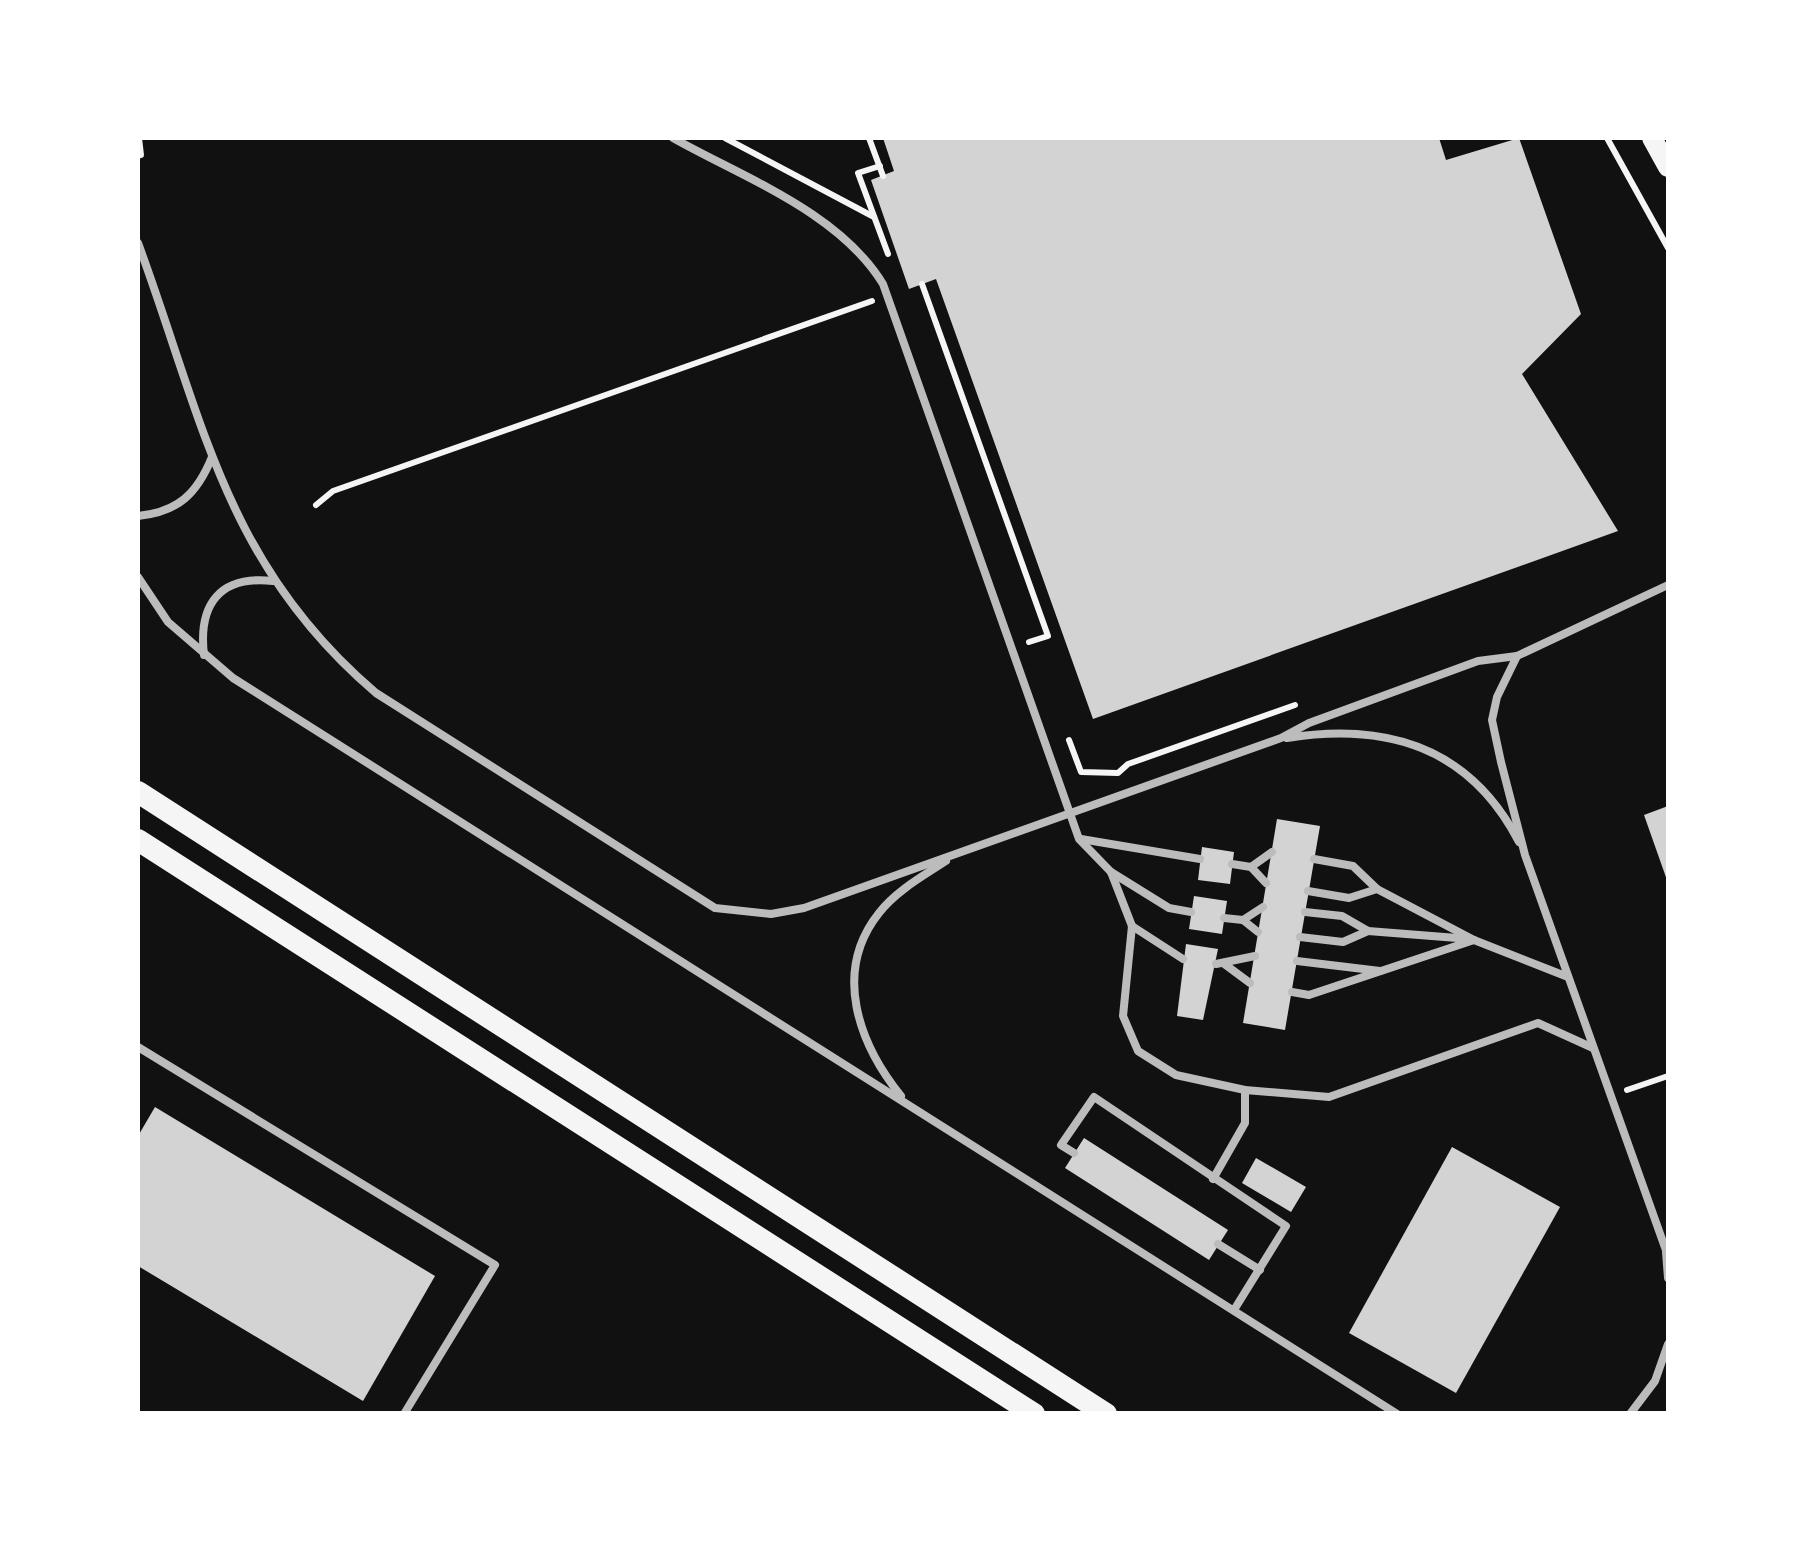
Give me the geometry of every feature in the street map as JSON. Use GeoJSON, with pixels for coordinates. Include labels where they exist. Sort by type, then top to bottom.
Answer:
{"type":"FeatureCollection","features":[{"type":"Feature","properties":{"kind":"main road"},"geometry":{"type":"LineString","coordinates":[[1652,138],[1668,167]]}},
{"type":"Feature","properties":{"kind":"main road"},"geometry":{"type":"LineString","coordinates":[[138,792],[1106,1414]]}},
{"type":"Feature","properties":{"kind":"main road"},"geometry":{"type":"LineString","coordinates":[[138,840],[1034,1414]]}},
{"type":"Feature","properties":{"kind":"lane"},"geometry":{"type":"LineString","coordinates":[[673,138],[853,244],[866,257],[886,296],[1078,839],[1111,872],[1169,908],[1192,912]]}},
{"type":"Feature","properties":{"kind":"lane"},"geometry":{"type":"LineString","coordinates":[[138,242],[232,509],[273,581],[339,662],[376,693],[715,908],[771,914],[804,908],[1281,738],[1309,722],[1478,662],[1516,656],[1668,585]]}},
{"type":"Feature","properties":{"kind":"lane"},"geometry":{"type":"LineString","coordinates":[[138,516],[182,504],[200,487],[212,458]]}},
{"type":"Feature","properties":{"kind":"lane"},"geometry":{"type":"LineString","coordinates":[[138,576],[168,622],[204,657],[1397,1414]]}},
{"type":"Feature","properties":{"kind":"lane"},"geometry":{"type":"LineString","coordinates":[[204,657],[201,630],[217,594],[244,578],[273,581]]}},
{"type":"Feature","properties":{"kind":"lane"},"geometry":{"type":"LineString","coordinates":[[1516,656],[1497,697],[1492,720],[1525,855],[1667,1254],[1668,1278]]}},
{"type":"Feature","properties":{"kind":"lane"},"geometry":{"type":"LineString","coordinates":[[1281,738],[1360,731],[1398,738],[1432,752],[1491,798],[1525,855]]}},
{"type":"Feature","properties":{"kind":"lane"},"geometry":{"type":"LineString","coordinates":[[1078,839],[1200,858]]}},
{"type":"Feature","properties":{"kind":"lane"},"geometry":{"type":"LineString","coordinates":[[1251,867],[1272,852]]}},
{"type":"Feature","properties":{"kind":"lane"},"geometry":{"type":"LineString","coordinates":[[906,1103],[876,1066],[861,1034],[855,1005],[861,943],[879,912],[958,853]]}},
{"type":"Feature","properties":{"kind":"lane"},"geometry":{"type":"LineString","coordinates":[[1314,859],[1354,866],[1377,889],[1474,940],[1568,977]]}},
{"type":"Feature","properties":{"kind":"lane"},"geometry":{"type":"LineString","coordinates":[[1232,864],[1251,867],[1266,884]]}},
{"type":"Feature","properties":{"kind":"lane"},"geometry":{"type":"LineString","coordinates":[[1111,872],[1132,926],[1123,1016],[1138,1051],[1176,1075],[1244,1090],[1329,1097],[1538,1023],[1593,1048]]}},
{"type":"Feature","properties":{"kind":"lane"},"geometry":{"type":"LineString","coordinates":[[1308,892],[1350,898],[1377,889]]}},
{"type":"Feature","properties":{"kind":"lane"},"geometry":{"type":"LineString","coordinates":[[1244,920],[1263,907]]}},
{"type":"Feature","properties":{"kind":"lane"},"geometry":{"type":"LineString","coordinates":[[1305,912],[1342,916],[1368,932]]}},
{"type":"Feature","properties":{"kind":"lane"},"geometry":{"type":"LineString","coordinates":[[1224,918],[1244,920],[1258,932]]}},
{"type":"Feature","properties":{"kind":"lane"},"geometry":{"type":"LineString","coordinates":[[1132,926],[1184,959]]}},
{"type":"Feature","properties":{"kind":"lane"},"geometry":{"type":"LineString","coordinates":[[1300,937],[1343,942],[1368,932],[1474,940]]}},
{"type":"Feature","properties":{"kind":"lane"},"geometry":{"type":"LineString","coordinates":[[1292,992],[1309,995],[1474,940]]}},
{"type":"Feature","properties":{"kind":"lane"},"geometry":{"type":"LineString","coordinates":[[1250,983],[1220,964],[1255,956]]}},
{"type":"Feature","properties":{"kind":"lane"},"geometry":{"type":"LineString","coordinates":[[1297,961],[1384,972]]}},
{"type":"Feature","properties":{"kind":"lane"},"geometry":{"type":"LineString","coordinates":[[138,1048],[494,1265],[404,1414]]}},
{"type":"Feature","properties":{"kind":"lane"},"geometry":{"type":"LineString","coordinates":[[1213,1179],[1245,1123],[1244,1090]]}},
{"type":"Feature","properties":{"kind":"lane"},"geometry":{"type":"LineString","coordinates":[[1074,1153],[1062,1145],[1094,1097],[1286,1226],[1234,1310]]}},
{"type":"Feature","properties":{"kind":"lane"},"geometry":{"type":"LineString","coordinates":[[1218,1244],[1260,1270]]}},
{"type":"Feature","properties":{"kind":"lane"},"geometry":{"type":"LineString","coordinates":[[1630,1414],[1655,1381],[1668,1344]]}},
{"type":"Feature","properties":{"kind":"path"},"geometry":{"type":"LineString","coordinates":[[138,156],[139,138]]}},
{"type":"Feature","properties":{"kind":"path"},"geometry":{"type":"LineString","coordinates":[[725,138],[875,218]]}},
{"type":"Feature","properties":{"kind":"path"},"geometry":{"type":"LineString","coordinates":[[870,138],[883,176]]}},
{"type":"Feature","properties":{"kind":"path"},"geometry":{"type":"LineString","coordinates":[[1607,138],[1668,248]]}},
{"type":"Feature","properties":{"kind":"path"},"geometry":{"type":"LineString","coordinates":[[880,166],[858,173],[895,272]]}},
{"type":"Feature","properties":{"kind":"path"},"geometry":{"type":"LineString","coordinates":[[922,284],[1048,636]]}},
{"type":"Feature","properties":{"kind":"path"},"geometry":{"type":"LineString","coordinates":[[916,297],[926,294]]}},
{"type":"Feature","properties":{"kind":"path"},"geometry":{"type":"LineString","coordinates":[[316,505],[333,491],[886,296]]}},
{"type":"Feature","properties":{"kind":"path"},"geometry":{"type":"LineString","coordinates":[[1081,772],[1118,773],[1128,764],[1197,740]]}},
{"type":"Feature","properties":{"kind":"path"},"geometry":{"type":"LineString","coordinates":[[1611,1096],[1668,1076]]}},
{"type":"Feature","properties":{"kind":"building"},"geometry":{"type":"Polygon","coordinates":[[[883,138],[1439,138],[1446,160],[1519,138],[1581,314],[1522,374],[1618,531],[1093,719],[936,279],[909,289],[871,180],[894,171],[883,138]]]}},
{"type":"Feature","properties":{"kind":"building"},"geometry":{"type":"Polygon","coordinates":[[[1668,806],[1668,883],[1644,815],[1668,806]]]}},
{"type":"Feature","properties":{"kind":"building"},"geometry":{"type":"Polygon","coordinates":[[[1277,819],[1320,826],[1285,1030],[1243,1023],[1277,819]]]}},
{"type":"Feature","properties":{"kind":"building"},"geometry":{"type":"Polygon","coordinates":[[[1202,847],[1234,852],[1230,884],[1198,880],[1202,847]]]}},
{"type":"Feature","properties":{"kind":"building"},"geometry":{"type":"Polygon","coordinates":[[[1194,896],[1227,901],[1222,934],[1189,929],[1194,896]]]}},
{"type":"Feature","properties":{"kind":"building"},"geometry":{"type":"Polygon","coordinates":[[[1186,944],[1218,949],[1203,1020],[1177,1016],[1186,944]]]}},
{"type":"Feature","properties":{"kind":"building"},"geometry":{"type":"Polygon","coordinates":[[[155,1107],[435,1276],[363,1401],[138,1266],[138,1136],[155,1107]]]}},
{"type":"Feature","properties":{"kind":"building"},"geometry":{"type":"Polygon","coordinates":[[[1084,1138],[1228,1230],[1209,1260],[1065,1168],[1084,1138]]]}},
{"type":"Feature","properties":{"kind":"building"},"geometry":{"type":"Polygon","coordinates":[[[1452,1147],[1560,1207],[1456,1393],[1349,1333],[1452,1147]]]}},
{"type":"Feature","properties":{"kind":"building"},"geometry":{"type":"Polygon","coordinates":[[[1256,1158],[1306,1187],[1291,1212],[1242,1183],[1256,1158]]]}}]}
